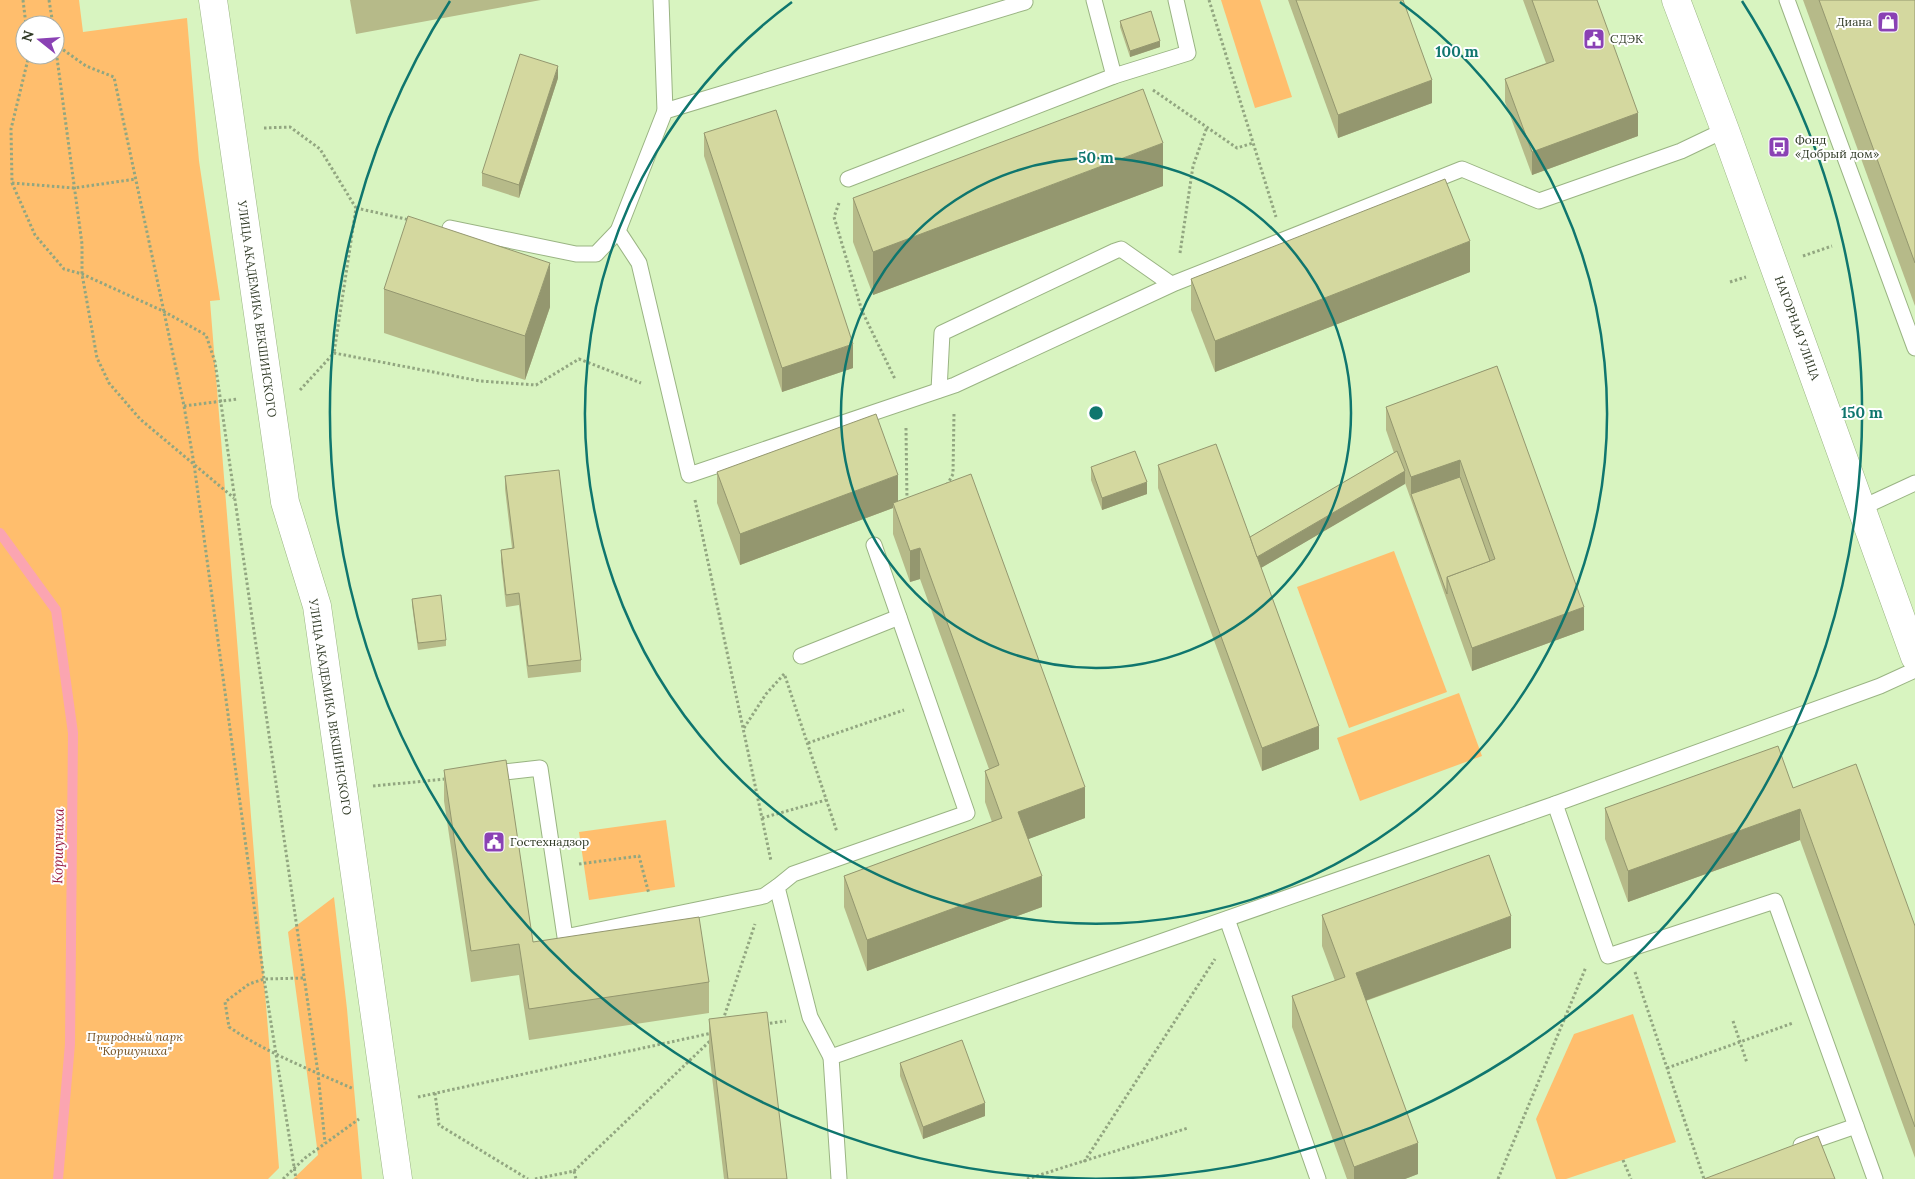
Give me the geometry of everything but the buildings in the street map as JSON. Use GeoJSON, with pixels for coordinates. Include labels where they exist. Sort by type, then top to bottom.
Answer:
{"type":"FeatureCollection","features":[{"type":"Feature","properties":{"kind":"street","name":"УЛИЦА АКАДЕМИКА ВЕКШИНСКОГО"},"geometry":{"type":"LineString","coordinates":[[213,0],[285,502],[317,606],[398,1179]]}},
{"type":"Feature","properties":{"kind":"street","name":"НАГОРНАЯ УЛИЦА"},"geometry":{"type":"LineString","coordinates":[[1676,0],[1725,130],[1915,657]]}},
{"type":"Feature","properties":{"kind":"lane"},"geometry":{"type":"LineString","coordinates":[[450,228],[576,254],[596,254],[618,231],[665,111],[662,0]]}},
{"type":"Feature","properties":{"kind":"lane"},"geometry":{"type":"LineString","coordinates":[[1094,0],[1120,74]]}},
{"type":"Feature","properties":{"kind":"lane"},"geometry":{"type":"LineString","coordinates":[[848,179],[1120,74],[1188,52],[1176,0]]}},
{"type":"Feature","properties":{"kind":"lane"},"geometry":{"type":"LineString","coordinates":[[1787,0],[1915,348]]}},
{"type":"Feature","properties":{"kind":"lane"},"geometry":{"type":"LineString","coordinates":[[665,111],[1026,1]]}},
{"type":"Feature","properties":{"kind":"lane"},"geometry":{"type":"LineString","coordinates":[[618,231],[639,263],[689,475],[955,385],[1173,284],[1462,169],[1539,201],[1681,151],[1725,130]]}},
{"type":"Feature","properties":{"kind":"lane"},"geometry":{"type":"LineString","coordinates":[[939,390],[942,333],[1115,251],[1121,249],[1173,284]]}},
{"type":"Feature","properties":{"kind":"lane"},"geometry":{"type":"LineString","coordinates":[[1861,508],[1915,483]]}},
{"type":"Feature","properties":{"kind":"lane"},"geometry":{"type":"LineString","coordinates":[[486,774],[540,768],[565,937],[764,896],[793,874],[967,813],[874,545]]}},
{"type":"Feature","properties":{"kind":"lane"},"geometry":{"type":"LineString","coordinates":[[801,656],[899,618]]}},
{"type":"Feature","properties":{"kind":"lane"},"geometry":{"type":"LineString","coordinates":[[831,1057],[1555,804],[1880,686],[1915,670]]}},
{"type":"Feature","properties":{"kind":"lane"},"geometry":{"type":"LineString","coordinates":[[1555,804],[1608,956],[1775,901],[1875,1179]]}},
{"type":"Feature","properties":{"kind":"lane"},"geometry":{"type":"LineString","coordinates":[[777,886],[810,1017],[831,1057],[839,1179]]}},
{"type":"Feature","properties":{"kind":"lane"},"geometry":{"type":"LineString","coordinates":[[1227,919],[1318,1179]]}},
{"type":"Feature","properties":{"kind":"lane"},"geometry":{"type":"LineString","coordinates":[[1787,1150],[1856,1126]]}},
{"type":"Feature","properties":{"kind":"path"},"geometry":{"type":"LineString","coordinates":[[23,0],[25,15]]}},
{"type":"Feature","properties":{"kind":"path"},"geometry":{"type":"LineString","coordinates":[[49,0],[51,15]]}},
{"type":"Feature","properties":{"kind":"path"},"geometry":{"type":"LineString","coordinates":[[1209,0],[1284,240]]}},
{"type":"Feature","properties":{"kind":"path"},"geometry":{"type":"LineString","coordinates":[[65,50],[86,66],[114,77],[184,406],[194,464],[264,980],[293,1170],[296,1179]]}},
{"type":"Feature","properties":{"kind":"path"},"geometry":{"type":"LineString","coordinates":[[27,65],[11,129],[12,184],[36,234],[64,268],[82,274],[163,311],[206,335],[215,362],[318,1073],[325,1143]]}},
{"type":"Feature","properties":{"kind":"path"},"geometry":{"type":"LineString","coordinates":[[58,65],[82,244],[82,274],[97,358],[109,383],[140,419],[234,499]]}},
{"type":"Feature","properties":{"kind":"path"},"geometry":{"type":"LineString","coordinates":[[1120,74],[1207,127],[1237,148],[1253,143]]}},
{"type":"Feature","properties":{"kind":"path"},"geometry":{"type":"LineString","coordinates":[[262,128],[290,127],[320,149],[356,208],[334,353],[298,392]]}},
{"type":"Feature","properties":{"kind":"path"},"geometry":{"type":"LineString","coordinates":[[1173,284],[1193,166],[1207,127]]}},
{"type":"Feature","properties":{"kind":"path"},"geometry":{"type":"LineString","coordinates":[[12,184],[74,188],[136,179]]}},
{"type":"Feature","properties":{"kind":"path"},"geometry":{"type":"LineString","coordinates":[[848,179],[834,217],[862,311],[906,402],[907,506]]}},
{"type":"Feature","properties":{"kind":"path"},"geometry":{"type":"LineString","coordinates":[[356,208],[450,228]]}},
{"type":"Feature","properties":{"kind":"path"},"geometry":{"type":"LineString","coordinates":[[334,353],[480,381],[536,385],[579,359],[620,375]]}},
{"type":"Feature","properties":{"kind":"path"},"geometry":{"type":"LineString","coordinates":[[946,488],[953,474],[955,385]]}},
{"type":"Feature","properties":{"kind":"path"},"geometry":{"type":"LineString","coordinates":[[184,406],[220,400]]}},
{"type":"Feature","properties":{"kind":"path"},"geometry":{"type":"LineString","coordinates":[[689,475],[771,862]]}},
{"type":"Feature","properties":{"kind":"path"},"geometry":{"type":"LineString","coordinates":[[743,728],[766,694],[784,673],[839,838]]}},
{"type":"Feature","properties":{"kind":"path"},"geometry":{"type":"LineString","coordinates":[[808,743],[909,709]]}},
{"type":"Feature","properties":{"kind":"path"},"geometry":{"type":"LineString","coordinates":[[342,789],[396,785],[486,774]]}},
{"type":"Feature","properties":{"kind":"path"},"geometry":{"type":"LineString","coordinates":[[762,818],[826,800]]}},
{"type":"Feature","properties":{"kind":"path"},"geometry":{"type":"LineString","coordinates":[[584,863],[639,856],[648,891]]}},
{"type":"Feature","properties":{"kind":"path"},"geometry":{"type":"LineString","coordinates":[[722,1023],[764,896]]}},
{"type":"Feature","properties":{"kind":"path"},"geometry":{"type":"LineString","coordinates":[[1498,1179],[1601,932]]}},
{"type":"Feature","properties":{"kind":"path"},"geometry":{"type":"LineString","coordinates":[[1084,1162],[1232,934]]}},
{"type":"Feature","properties":{"kind":"path"},"geometry":{"type":"LineString","coordinates":[[1627,950],[1704,1179]]}},
{"type":"Feature","properties":{"kind":"path"},"geometry":{"type":"LineString","coordinates":[[303,978],[264,980],[249,984],[225,1002],[228,1027],[275,1054],[387,1104]]}},
{"type":"Feature","properties":{"kind":"path"},"geometry":{"type":"LineString","coordinates":[[1667,1068],[1816,1015]]}},
{"type":"Feature","properties":{"kind":"path"},"geometry":{"type":"LineString","coordinates":[[764,1024],[810,1017]]}},
{"type":"Feature","properties":{"kind":"path"},"geometry":{"type":"LineString","coordinates":[[1733,1021],[1747,1063]]}},
{"type":"Feature","properties":{"kind":"path"},"geometry":{"type":"LineString","coordinates":[[528,1179],[439,1125],[435,1093],[719,1032],[574,1171],[535,1179]]}},
{"type":"Feature","properties":{"kind":"path"},"geometry":{"type":"LineString","coordinates":[[1027,1179],[1188,1128]]}},
{"type":"Feature","properties":{"kind":"path"},"geometry":{"type":"LineString","coordinates":[[1623,1160],[1631,1179]]}},
{"type":"Feature","properties":{"kind":"path"},"geometry":{"type":"LineString","coordinates":[[283,1179],[293,1170]]}},
{"type":"Feature","properties":{"kind":"path"},"geometry":{"type":"LineString","coordinates":[[574,1171],[576,1179]]}},
{"type":"Feature","properties":{"kind":"green space","name":"Природный парк \"Коршуниха\""},"geometry":{"type":"Polygon","coordinates":[[[0,0],[79,0],[83,32],[187,18],[199,161],[220,300],[210,301],[279,1168],[268,1179],[0,1179],[0,0]]]}},
{"type":"Feature","properties":{"kind":"green space"},"geometry":{"type":"Polygon","coordinates":[[[1221,0],[1260,0],[1292,97],[1255,108],[1221,0]]]}},
{"type":"Feature","properties":{"kind":"green space"},"geometry":{"type":"Polygon","coordinates":[[[1394,551],[1447,692],[1349,728],[1297,587],[1394,551]]]}},
{"type":"Feature","properties":{"kind":"green space"},"geometry":{"type":"Polygon","coordinates":[[[1459,693],[1482,756],[1360,801],[1337,738],[1459,693]]]}},
{"type":"Feature","properties":{"kind":"green space"},"geometry":{"type":"Polygon","coordinates":[[[666,820],[675,887],[589,900],[579,832],[666,820]]]}},
{"type":"Feature","properties":{"kind":"green space"},"geometry":{"type":"Polygon","coordinates":[[[334,897],[347,1009],[362,1179],[293,1179],[318,1155],[288,932],[334,897]]]}},
{"type":"Feature","properties":{"kind":"green space"},"geometry":{"type":"Polygon","coordinates":[[[1633,1014],[1676,1142],[1566,1179],[1556,1179],[1536,1119],[1574,1034],[1633,1014]]]}},
{"type":"Feature","properties":{"kind":"waterway","name":"Коршуниха"},"geometry":{"type":"LineString","coordinates":[[0,533],[56,610],[73,733],[70,1044],[58,1179]]}},
{"type":"Feature","properties":{"kind":"place","name":"Диана"},"geometry":{"type":"Point","coordinates":[1888,22]}},
{"type":"Feature","properties":{"kind":"place","name":"СДЭК"},"geometry":{"type":"Point","coordinates":[1594,39]}},
{"type":"Feature","properties":{"kind":"place","name":"Фонд «Добрый дом»"},"geometry":{"type":"Point","coordinates":[1779,147]}},
{"type":"Feature","properties":{"kind":"place","name":"Гостехнадзор"},"geometry":{"type":"Point","coordinates":[494,842]}}]}
